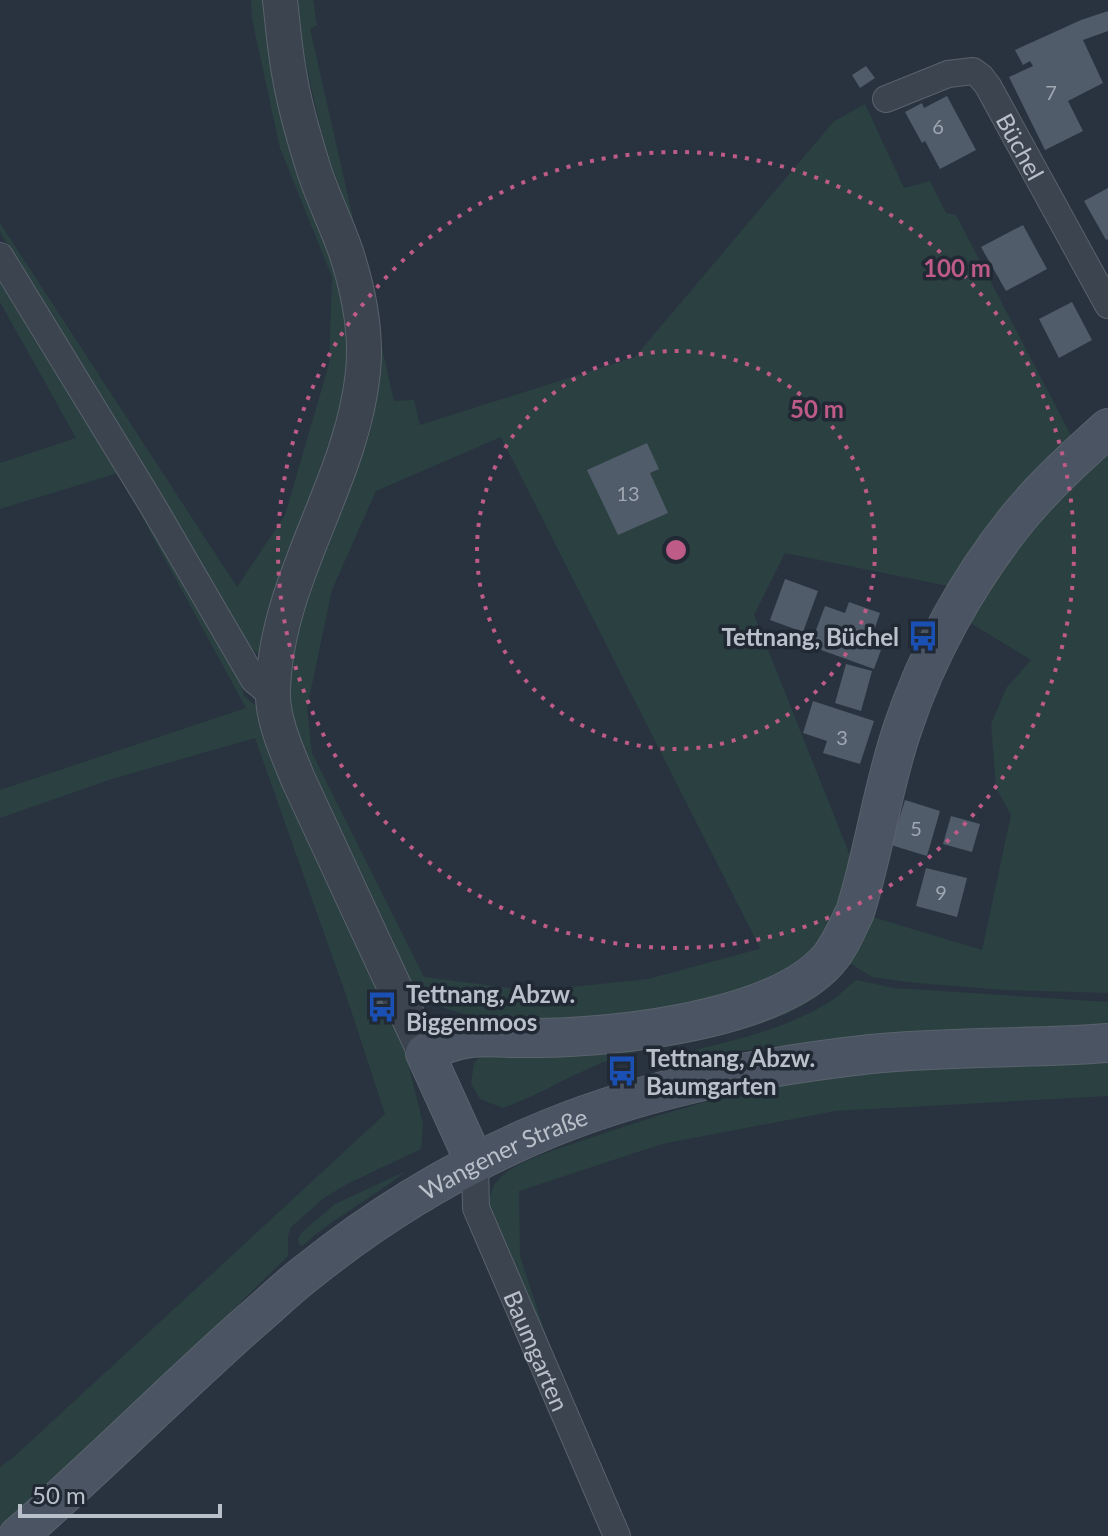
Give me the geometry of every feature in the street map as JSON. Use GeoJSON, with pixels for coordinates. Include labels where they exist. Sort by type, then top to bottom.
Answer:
{"type":"FeatureCollection","features":[{"type":"Feature","properties":{"kind":"main road"},"geometry":{"type":"LineString","coordinates":[[475,1163],[425,1053],[476,1037],[572,1037],[684,1023],[770,998],[802,982],[828,960],[855,912],[902,730],[937,645],[971,585],[1020,516],[1108,428]]}},
{"type":"Feature","properties":{"kind":"main road","name":"Wangener Straße"},"geometry":{"type":"LineString","coordinates":[[18,1536],[211,1356],[309,1271],[378,1221],[475,1163],[528,1137],[598,1110],[661,1091],[808,1062],[873,1054],[1108,1043]]}},
{"type":"Feature","properties":{"kind":"street"},"geometry":{"type":"LineString","coordinates":[[280,0],[290,78],[300,123],[346,252],[356,293],[362,328],[363,371],[354,421],[336,478],[304,557],[288,607],[278,646],[272,695],[284,746],[298,779],[425,1053]]}},
{"type":"Feature","properties":{"kind":"street","name":"Büchel"},"geometry":{"type":"LineString","coordinates":[[886,99],[948,74],[973,71],[981,77],[1108,305]]}},
{"type":"Feature","properties":{"kind":"street"},"geometry":{"type":"LineString","coordinates":[[0,256],[151,503],[254,680],[272,695]]}},
{"type":"Feature","properties":{"kind":"street","name":"Baumgarten"},"geometry":{"type":"LineString","coordinates":[[475,1163],[476,1208],[617,1536]]}},
{"type":"Feature","properties":{"kind":"green space"},"geometry":{"type":"Polygon","coordinates":[[[251,0],[266,0],[346,305],[349,357],[333,432],[278,582],[260,655],[250,648],[0,232],[0,223],[237,587],[285,515],[329,364],[332,277],[280,148],[252,19],[251,0]]]}},
{"type":"Feature","properties":{"kind":"green space"},"geometry":{"type":"Polygon","coordinates":[[[298,0],[313,0],[317,25],[310,29],[358,240],[325,148],[302,46],[298,0]]]}},
{"type":"Feature","properties":{"kind":"green space"},"geometry":{"type":"Polygon","coordinates":[[[865,104],[904,188],[930,181],[946,213],[956,215],[1074,441],[953,587],[785,553],[754,615],[855,868],[821,947],[774,979],[684,1009],[585,1021],[487,1020],[446,1009],[424,998],[408,982],[301,763],[286,700],[289,649],[377,326],[394,401],[414,400],[420,425],[635,357],[834,121],[865,104]],[[501,437],[376,491],[332,590],[307,708],[312,753],[424,977],[533,991],[648,979],[760,948],[501,437]]]}},
{"type":"Feature","properties":{"kind":"green space"},"geometry":{"type":"Polygon","coordinates":[[[0,266],[239,675],[244,696],[261,710],[396,1027],[423,1124],[421,1149],[347,1184],[324,1198],[291,1227],[288,1256],[95,1444],[0,1529],[0,1467],[385,1114],[255,738],[112,779],[0,818],[0,790],[246,708],[118,473],[0,509],[0,463],[76,438],[0,302],[0,266]]]}},
{"type":"Feature","properties":{"kind":"green space"},"geometry":{"type":"Polygon","coordinates":[[[1108,444],[1108,993],[1003,990],[872,977],[848,962],[866,915],[982,950],[1011,815],[996,788],[991,724],[1007,687],[1031,660],[964,619],[1012,547],[1108,444]]]}},
{"type":"Feature","properties":{"kind":"green space"},"geometry":{"type":"Polygon","coordinates":[[[836,973],[838,979],[818,996],[774,1019],[729,1033],[615,1058],[503,1108],[480,1099],[471,1084],[474,1063],[486,1051],[836,973]]]}},
{"type":"Feature","properties":{"kind":"green space"},"geometry":{"type":"Polygon","coordinates":[[[856,980],[894,988],[1108,1002],[1108,1026],[824,1041],[744,1051],[695,1053],[695,1050],[795,1020],[830,1002],[856,980]]]}},
{"type":"Feature","properties":{"kind":"green space"},"geometry":{"type":"Polygon","coordinates":[[[1108,1057],[1108,1096],[835,1111],[662,1144],[519,1191],[520,1256],[566,1397],[489,1209],[495,1184],[514,1167],[554,1150],[670,1112],[806,1079],[919,1066],[1108,1057]]]}},
{"type":"Feature","properties":{"kind":"green space"},"geometry":{"type":"Polygon","coordinates":[[[406,1171],[302,1246],[299,1244],[301,1233],[335,1204],[406,1171]]]}},
{"type":"Feature","properties":{"kind":"building"},"geometry":{"type":"Polygon","coordinates":[[[1108,11],[1108,31],[1083,40],[1103,83],[1068,101],[1083,131],[1045,150],[1009,77],[1033,66],[1030,61],[1023,65],[1015,50],[1108,11]]]}},
{"type":"Feature","properties":{"kind":"building"},"geometry":{"type":"Polygon","coordinates":[[[866,66],[875,78],[860,88],[852,75],[866,66]]]}},
{"type":"Feature","properties":{"kind":"building"},"geometry":{"type":"Polygon","coordinates":[[[947,96],[976,150],[940,169],[905,112],[922,103],[924,108],[947,96]]]}},
{"type":"Feature","properties":{"kind":"building"},"geometry":{"type":"Polygon","coordinates":[[[1108,188],[1108,239],[1106,240],[1084,201],[1108,188]]]}},
{"type":"Feature","properties":{"kind":"building"},"geometry":{"type":"Polygon","coordinates":[[[1023,225],[1047,269],[1006,291],[981,247],[1023,225]]]}},
{"type":"Feature","properties":{"kind":"building"},"geometry":{"type":"Polygon","coordinates":[[[1072,302],[1092,340],[1059,358],[1039,319],[1072,302]]]}},
{"type":"Feature","properties":{"kind":"building"},"geometry":{"type":"Polygon","coordinates":[[[647,443],[659,469],[650,473],[668,513],[618,535],[587,470],[647,443]]]}},
{"type":"Feature","properties":{"kind":"building"},"geometry":{"type":"Polygon","coordinates":[[[785,579],[818,591],[803,632],[770,620],[785,579]]]}},
{"type":"Feature","properties":{"kind":"building"},"geometry":{"type":"Polygon","coordinates":[[[849,602],[880,613],[869,645],[881,650],[874,669],[810,646],[825,606],[845,613],[849,602]]]}},
{"type":"Feature","properties":{"kind":"building"},"geometry":{"type":"Polygon","coordinates":[[[846,664],[872,671],[861,711],[835,703],[846,664]]]}},
{"type":"Feature","properties":{"kind":"building"},"geometry":{"type":"Polygon","coordinates":[[[813,701],[874,721],[860,764],[823,753],[827,741],[803,733],[813,701]]]}},
{"type":"Feature","properties":{"kind":"building"},"geometry":{"type":"Polygon","coordinates":[[[905,800],[940,811],[927,856],[891,845],[905,800]]]}},
{"type":"Feature","properties":{"kind":"building"},"geometry":{"type":"Polygon","coordinates":[[[951,816],[980,824],[972,852],[943,844],[951,816]]]}},
{"type":"Feature","properties":{"kind":"building"},"geometry":{"type":"Polygon","coordinates":[[[926,868],[967,878],[957,917],[916,906],[926,868]]]}},
{"type":"Feature","properties":{"kind":"building"},"geometry":{"type":"Polygon","coordinates":[[[384,999],[389,1011],[380,1014],[375,1002],[384,999]]]}},
{"type":"Feature","properties":{"kind":"place","name":"Tettnang, Büchel"},"geometry":{"type":"Point","coordinates":[923,636]}},
{"type":"Feature","properties":{"kind":"place","name":"Tettnang, Abzw. Biggenmoos"},"geometry":{"type":"Point","coordinates":[382,1007]}},
{"type":"Feature","properties":{"kind":"place","name":"Tettnang, Abzw. Baumgarten"},"geometry":{"type":"Point","coordinates":[622,1071]}}]}
